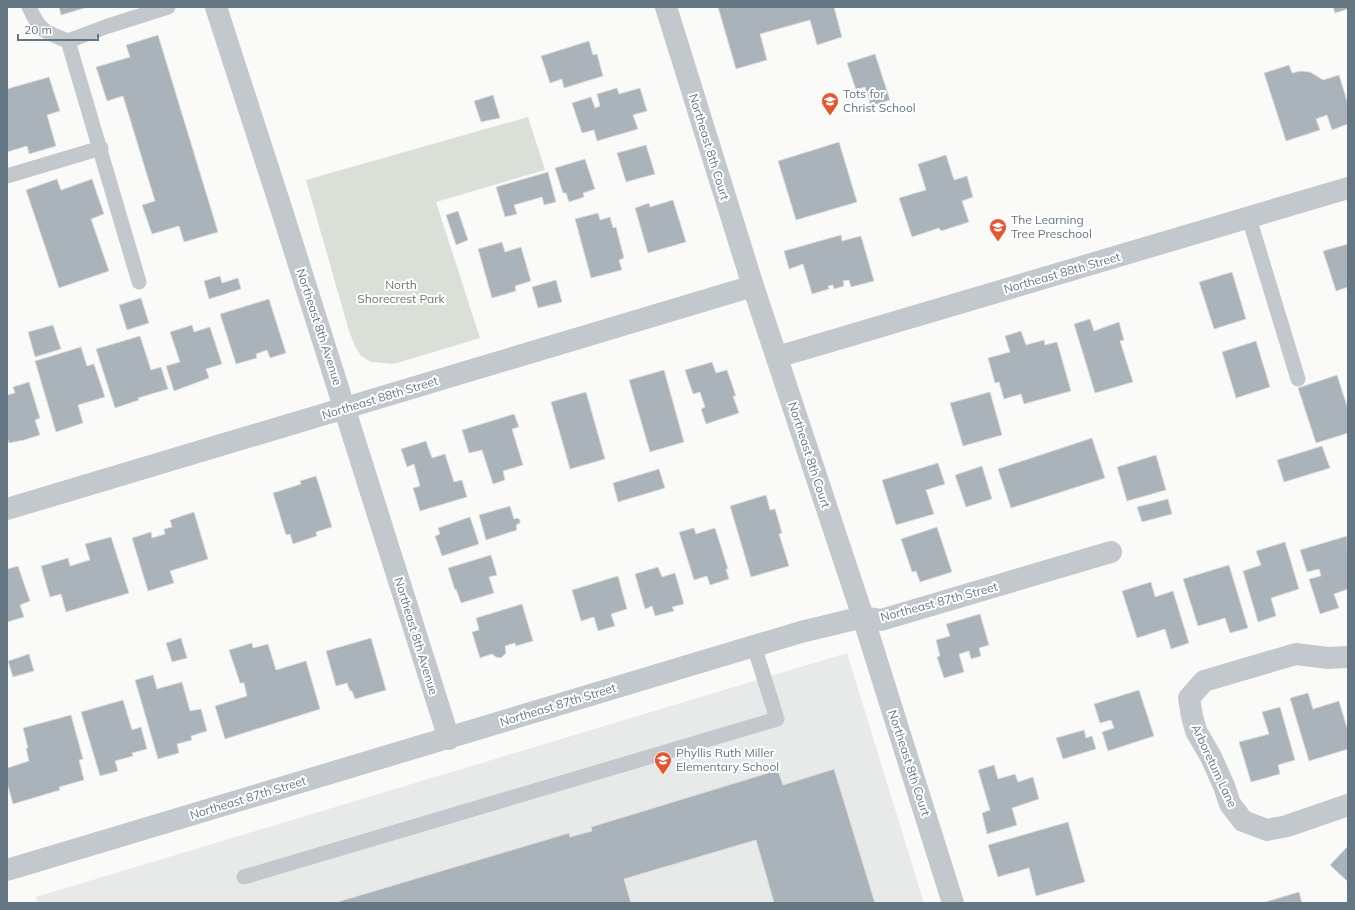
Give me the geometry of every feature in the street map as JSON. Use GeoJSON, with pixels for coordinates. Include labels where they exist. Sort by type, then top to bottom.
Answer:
{"type":"FeatureCollection","features":[{"type":"Feature","properties":{"kind":"street","name":"Northeast 8th Avenue"},"geometry":{"type":"LineString","coordinates":[[216,7],[449,738]]}},
{"type":"Feature","properties":{"kind":"street","name":"Northeast 8th Court"},"geometry":{"type":"LineString","coordinates":[[666,7],[753,286],[863,617],[953,903]]}},
{"type":"Feature","properties":{"kind":"street","name":"Northeast 88th Street"},"geometry":{"type":"LineString","coordinates":[[777,357],[1348,188]]}},
{"type":"Feature","properties":{"kind":"street","name":"Northeast 88th Street"},"geometry":{"type":"LineString","coordinates":[[7,509],[753,286]]}},
{"type":"Feature","properties":{"kind":"street","name":"Northeast 87th Street"},"geometry":{"type":"LineString","coordinates":[[7,870],[801,632],[863,617],[881,620],[1111,552]]}},
{"type":"Feature","properties":{"kind":"street","name":"Arboretum Lane"},"geometry":{"type":"LineString","coordinates":[[1348,657],[1328,658],[1296,654],[1204,680],[1189,698],[1196,731],[1214,764],[1230,804],[1243,821],[1267,830],[1287,826],[1348,805]]}},
{"type":"Feature","properties":{"kind":"lane"},"geometry":{"type":"LineString","coordinates":[[29,7],[37,24],[49,34],[68,41],[108,26],[168,7]]}},
{"type":"Feature","properties":{"kind":"lane"},"geometry":{"type":"LineString","coordinates":[[68,41],[101,148],[139,282]]}},
{"type":"Feature","properties":{"kind":"lane"},"geometry":{"type":"LineString","coordinates":[[7,176],[101,148]]}},
{"type":"Feature","properties":{"kind":"lane"},"geometry":{"type":"LineString","coordinates":[[1249,218],[1298,379]]}},
{"type":"Feature","properties":{"kind":"lane"},"geometry":{"type":"LineString","coordinates":[[244,877],[777,719],[754,646]]}},
{"type":"Feature","properties":{"kind":"shaded area","name":"Phyllis Ruth Miller Elementary School"},"geometry":{"type":"Polygon","coordinates":[[[847,653],[924,903],[38,903],[36,897],[847,653]]]}},
{"type":"Feature","properties":{"kind":"green space","name":"North Shorecrest Park"},"geometry":{"type":"Polygon","coordinates":[[[528,117],[545,170],[436,202],[480,338],[394,364],[371,362],[361,356],[349,331],[306,180],[528,117]]]}},
{"type":"Feature","properties":{"kind":"building"},"geometry":{"type":"Polygon","coordinates":[[[59,7],[88,7],[61,15],[59,7]]]}},
{"type":"Feature","properties":{"kind":"building"},"geometry":{"type":"Polygon","coordinates":[[[718,7],[834,7],[842,37],[817,45],[810,20],[760,34],[767,60],[736,69],[718,7]]]}},
{"type":"Feature","properties":{"kind":"building"},"geometry":{"type":"Polygon","coordinates":[[[1333,7],[1348,7],[1348,9],[1335,13],[1333,7]]]}},
{"type":"Feature","properties":{"kind":"building"},"geometry":{"type":"Polygon","coordinates":[[[158,35],[218,232],[184,242],[179,226],[152,234],[142,205],[155,201],[123,96],[107,101],[96,67],[130,57],[126,45],[158,35]]]}},
{"type":"Feature","properties":{"kind":"building"},"geometry":{"type":"Polygon","coordinates":[[[589,41],[593,55],[597,54],[603,76],[564,88],[562,79],[550,83],[541,56],[589,41]]]}},
{"type":"Feature","properties":{"kind":"building"},"geometry":{"type":"Polygon","coordinates":[[[875,54],[890,100],[871,106],[865,87],[856,90],[847,63],[875,54]]]}},
{"type":"Feature","properties":{"kind":"building"},"geometry":{"type":"Polygon","coordinates":[[[1289,65],[1292,73],[1301,71],[1310,72],[1323,80],[1339,75],[1348,104],[1348,124],[1332,130],[1327,115],[1316,119],[1320,130],[1286,141],[1264,73],[1289,65]]]}},
{"type":"Feature","properties":{"kind":"building"},"geometry":{"type":"Polygon","coordinates":[[[49,77],[60,111],[47,115],[56,146],[29,154],[27,146],[7,152],[7,89],[49,77]]]}},
{"type":"Feature","properties":{"kind":"building"},"geometry":{"type":"Polygon","coordinates":[[[617,88],[619,94],[640,88],[647,111],[633,115],[638,129],[597,141],[594,130],[582,133],[572,103],[591,97],[595,108],[600,106],[597,94],[617,88]]]}},
{"type":"Feature","properties":{"kind":"building"},"geometry":{"type":"Polygon","coordinates":[[[493,95],[500,118],[481,122],[474,101],[493,95]]]}},
{"type":"Feature","properties":{"kind":"building"},"geometry":{"type":"Polygon","coordinates":[[[839,142],[857,202],[796,220],[778,161],[839,142]]]}},
{"type":"Feature","properties":{"kind":"building"},"geometry":{"type":"Polygon","coordinates":[[[646,145],[655,174],[626,182],[617,153],[646,145]]]}},
{"type":"Feature","properties":{"kind":"building"},"geometry":{"type":"Polygon","coordinates":[[[946,155],[954,180],[967,176],[973,197],[962,201],[969,222],[941,231],[939,228],[912,237],[899,198],[926,190],[918,164],[946,155]]]}},
{"type":"Feature","properties":{"kind":"building"},"geometry":{"type":"Polygon","coordinates":[[[585,159],[595,189],[583,193],[584,197],[569,202],[566,193],[563,193],[555,168],[585,159]]]}},
{"type":"Feature","properties":{"kind":"building"},"geometry":{"type":"Polygon","coordinates":[[[548,172],[556,202],[544,205],[542,197],[514,205],[517,214],[505,217],[496,187],[548,172]]]}},
{"type":"Feature","properties":{"kind":"building"},"geometry":{"type":"Polygon","coordinates":[[[57,179],[61,190],[92,179],[104,214],[91,219],[109,271],[59,288],[26,190],[57,179]]]}},
{"type":"Feature","properties":{"kind":"building"},"geometry":{"type":"Polygon","coordinates":[[[673,200],[686,242],[648,253],[635,208],[649,203],[650,207],[673,200]]]}},
{"type":"Feature","properties":{"kind":"building"},"geometry":{"type":"Polygon","coordinates":[[[458,211],[468,240],[456,245],[446,215],[458,211]]]}},
{"type":"Feature","properties":{"kind":"building"},"geometry":{"type":"Polygon","coordinates":[[[598,213],[600,220],[610,217],[613,228],[616,227],[624,258],[619,260],[622,270],[591,278],[575,219],[598,213]]]}},
{"type":"Feature","properties":{"kind":"building"},"geometry":{"type":"Polygon","coordinates":[[[841,235],[842,241],[861,236],[874,281],[851,287],[849,280],[843,281],[844,286],[834,289],[833,285],[828,286],[829,289],[812,294],[803,264],[789,269],[784,251],[841,235]]]}},
{"type":"Feature","properties":{"kind":"building"},"geometry":{"type":"Polygon","coordinates":[[[502,242],[505,252],[521,247],[531,281],[515,286],[516,291],[492,298],[478,249],[502,242]]]}},
{"type":"Feature","properties":{"kind":"building"},"geometry":{"type":"Polygon","coordinates":[[[1348,244],[1348,287],[1336,291],[1323,251],[1348,244]]]}},
{"type":"Feature","properties":{"kind":"building"},"geometry":{"type":"Polygon","coordinates":[[[1232,272],[1246,319],[1214,329],[1199,282],[1232,272]]]}},
{"type":"Feature","properties":{"kind":"building"},"geometry":{"type":"Polygon","coordinates":[[[220,276],[222,283],[238,278],[241,289],[209,299],[204,281],[220,276]]]}},
{"type":"Feature","properties":{"kind":"building"},"geometry":{"type":"Polygon","coordinates":[[[556,280],[562,302],[538,308],[532,287],[556,280]]]}},
{"type":"Feature","properties":{"kind":"building"},"geometry":{"type":"Polygon","coordinates":[[[141,298],[149,323],[127,330],[119,305],[141,298]]]}},
{"type":"Feature","properties":{"kind":"building"},"geometry":{"type":"Polygon","coordinates":[[[269,299],[286,353],[270,358],[267,350],[256,354],[257,358],[236,364],[220,314],[269,299]]]}},
{"type":"Feature","properties":{"kind":"building"},"geometry":{"type":"Polygon","coordinates":[[[1090,319],[1094,331],[1119,322],[1124,340],[1120,341],[1133,382],[1095,393],[1074,324],[1090,319]]]}},
{"type":"Feature","properties":{"kind":"building"},"geometry":{"type":"Polygon","coordinates":[[[53,325],[61,349],[35,357],[28,332],[53,325]]]}},
{"type":"Feature","properties":{"kind":"building"},"geometry":{"type":"Polygon","coordinates":[[[192,325],[194,332],[210,327],[222,364],[206,369],[209,378],[174,391],[166,366],[180,362],[170,332],[192,325]]]}},
{"type":"Feature","properties":{"kind":"building"},"geometry":{"type":"Polygon","coordinates":[[[1021,331],[1026,345],[1044,340],[1045,345],[1057,342],[1071,391],[1024,404],[1021,394],[1004,399],[999,382],[995,383],[988,358],[1010,352],[1005,336],[1021,331]]]}},
{"type":"Feature","properties":{"kind":"building"},"geometry":{"type":"Polygon","coordinates":[[[140,336],[151,370],[161,367],[168,389],[138,398],[139,400],[115,408],[96,349],[140,336]]]}},
{"type":"Feature","properties":{"kind":"building"},"geometry":{"type":"Polygon","coordinates":[[[1256,341],[1270,387],[1236,398],[1222,352],[1256,341]]]}},
{"type":"Feature","properties":{"kind":"building"},"geometry":{"type":"Polygon","coordinates":[[[81,347],[87,366],[94,364],[105,397],[78,405],[83,423],[56,432],[35,361],[81,347]]]}},
{"type":"Feature","properties":{"kind":"building"},"geometry":{"type":"Polygon","coordinates":[[[712,362],[716,373],[727,370],[736,396],[733,396],[739,413],[706,424],[701,409],[705,407],[700,392],[693,394],[685,370],[712,362]]]}},
{"type":"Feature","properties":{"kind":"building"},"geometry":{"type":"Polygon","coordinates":[[[664,370],[684,442],[650,452],[629,380],[664,370]]]}},
{"type":"Feature","properties":{"kind":"building"},"geometry":{"type":"Polygon","coordinates":[[[1337,375],[1348,409],[1348,433],[1316,443],[1298,388],[1337,375]]]}},
{"type":"Feature","properties":{"kind":"building"},"geometry":{"type":"Polygon","coordinates":[[[29,382],[40,418],[35,420],[40,435],[9,443],[7,438],[7,395],[15,393],[13,387],[29,382]]]}},
{"type":"Feature","properties":{"kind":"building"},"geometry":{"type":"Polygon","coordinates":[[[586,392],[605,459],[570,469],[551,402],[586,392]]]}},
{"type":"Feature","properties":{"kind":"building"},"geometry":{"type":"Polygon","coordinates":[[[990,392],[1002,435],[963,446],[950,403],[990,392]]]}},
{"type":"Feature","properties":{"kind":"building"},"geometry":{"type":"Polygon","coordinates":[[[514,414],[519,427],[512,429],[523,465],[503,471],[505,480],[493,484],[482,450],[469,453],[462,430],[514,414]]]}},
{"type":"Feature","properties":{"kind":"building"},"geometry":{"type":"Polygon","coordinates":[[[1092,438],[1105,478],[1011,508],[998,469],[1092,438]]]}},
{"type":"Feature","properties":{"kind":"building"},"geometry":{"type":"Polygon","coordinates":[[[426,441],[432,458],[445,454],[454,482],[462,480],[467,497],[420,511],[413,488],[420,486],[414,464],[407,467],[401,449],[426,441]]]}},
{"type":"Feature","properties":{"kind":"building"},"geometry":{"type":"Polygon","coordinates":[[[1322,446],[1330,468],[1284,482],[1277,460],[1322,446]]]}},
{"type":"Feature","properties":{"kind":"building"},"geometry":{"type":"Polygon","coordinates":[[[1156,455],[1166,490],[1127,501],[1117,467],[1156,455]]]}},
{"type":"Feature","properties":{"kind":"building"},"geometry":{"type":"Polygon","coordinates":[[[938,463],[945,484],[926,490],[934,514],[896,525],[882,480],[938,463]]]}},
{"type":"Feature","properties":{"kind":"building"},"geometry":{"type":"Polygon","coordinates":[[[982,466],[992,499],[966,507],[955,475],[982,466]]]}},
{"type":"Feature","properties":{"kind":"building"},"geometry":{"type":"Polygon","coordinates":[[[659,469],[665,488],[618,502],[613,483],[659,469]]]}},
{"type":"Feature","properties":{"kind":"building"},"geometry":{"type":"Polygon","coordinates":[[[316,476],[332,527],[316,532],[317,536],[293,544],[290,534],[286,535],[273,493],[301,484],[300,481],[316,476]]]}},
{"type":"Feature","properties":{"kind":"building"},"geometry":{"type":"Polygon","coordinates":[[[766,495],[770,510],[775,509],[782,533],[779,534],[789,566],[751,577],[730,506],[766,495]]]}},
{"type":"Feature","properties":{"kind":"building"},"geometry":{"type":"Polygon","coordinates":[[[1168,499],[1172,514],[1142,522],[1137,507],[1168,499]]]}},
{"type":"Feature","properties":{"kind":"building"},"geometry":{"type":"Polygon","coordinates":[[[510,506],[514,519],[518,518],[520,520],[520,523],[516,525],[517,530],[486,540],[479,515],[510,506]]]}},
{"type":"Feature","properties":{"kind":"building"},"geometry":{"type":"Polygon","coordinates":[[[194,512],[208,559],[170,571],[174,583],[148,591],[132,538],[151,532],[152,538],[165,534],[164,529],[172,527],[170,520],[194,512]]]}},
{"type":"Feature","properties":{"kind":"building"},"geometry":{"type":"Polygon","coordinates":[[[470,517],[479,544],[442,556],[435,536],[440,534],[438,528],[470,517]]]}},
{"type":"Feature","properties":{"kind":"building"},"geometry":{"type":"Polygon","coordinates":[[[937,527],[952,572],[920,582],[916,571],[912,572],[901,539],[937,527]]]}},
{"type":"Feature","properties":{"kind":"building"},"geometry":{"type":"Polygon","coordinates":[[[694,528],[696,534],[715,528],[728,569],[726,569],[729,579],[710,585],[707,576],[694,580],[679,532],[694,528]]]}},
{"type":"Feature","properties":{"kind":"building"},"geometry":{"type":"Polygon","coordinates":[[[1347,536],[1348,589],[1334,594],[1339,608],[1320,614],[1309,579],[1321,576],[1319,569],[1307,572],[1300,550],[1347,536]]]}},
{"type":"Feature","properties":{"kind":"building"},"geometry":{"type":"Polygon","coordinates":[[[111,537],[129,593],[66,612],[61,594],[50,597],[41,566],[68,558],[70,566],[90,560],[85,544],[111,537]]]}},
{"type":"Feature","properties":{"kind":"building"},"geometry":{"type":"Polygon","coordinates":[[[1285,542],[1299,589],[1271,598],[1276,616],[1258,622],[1243,571],[1261,565],[1256,551],[1285,542]]]}},
{"type":"Feature","properties":{"kind":"building"},"geometry":{"type":"Polygon","coordinates":[[[491,555],[497,575],[489,577],[494,593],[461,603],[448,568],[491,555]]]}},
{"type":"Feature","properties":{"kind":"building"},"geometry":{"type":"Polygon","coordinates":[[[1229,565],[1248,628],[1230,633],[1225,618],[1198,626],[1183,579],[1229,565]]]}},
{"type":"Feature","properties":{"kind":"building"},"geometry":{"type":"Polygon","coordinates":[[[18,566],[30,601],[20,605],[24,617],[7,622],[7,569],[18,566]]]}},
{"type":"Feature","properties":{"kind":"building"},"geometry":{"type":"Polygon","coordinates":[[[658,567],[662,577],[675,573],[684,604],[672,607],[674,611],[655,616],[652,606],[645,609],[635,574],[658,567]]]}},
{"type":"Feature","properties":{"kind":"building"},"geometry":{"type":"Polygon","coordinates":[[[618,576],[627,609],[611,614],[615,626],[598,631],[594,617],[581,621],[572,590],[618,576]]]}},
{"type":"Feature","properties":{"kind":"building"},"geometry":{"type":"Polygon","coordinates":[[[1151,582],[1155,597],[1173,591],[1189,643],[1171,649],[1165,629],[1137,638],[1122,591],[1151,582]]]}},
{"type":"Feature","properties":{"kind":"building"},"geometry":{"type":"Polygon","coordinates":[[[522,604],[533,641],[516,646],[515,643],[505,646],[506,653],[501,658],[492,654],[480,658],[472,632],[479,630],[476,618],[522,604]]]}},
{"type":"Feature","properties":{"kind":"building"},"geometry":{"type":"Polygon","coordinates":[[[980,614],[989,645],[979,648],[981,656],[971,659],[969,651],[959,654],[964,672],[944,678],[937,657],[940,656],[936,640],[950,636],[946,624],[980,614]]]}},
{"type":"Feature","properties":{"kind":"building"},"geometry":{"type":"Polygon","coordinates":[[[181,638],[187,658],[172,662],[166,643],[181,638]]]}},
{"type":"Feature","properties":{"kind":"building"},"geometry":{"type":"Polygon","coordinates":[[[371,638],[386,690],[355,699],[347,683],[336,686],[326,651],[371,638]]]}},
{"type":"Feature","properties":{"kind":"building"},"geometry":{"type":"Polygon","coordinates":[[[252,643],[253,648],[268,644],[276,670],[306,661],[320,709],[225,739],[215,706],[247,696],[244,683],[240,683],[229,650],[252,643]]]}},
{"type":"Feature","properties":{"kind":"building"},"geometry":{"type":"Polygon","coordinates":[[[29,654],[34,671],[13,677],[8,661],[29,654]]]}},
{"type":"Feature","properties":{"kind":"building"},"geometry":{"type":"Polygon","coordinates":[[[153,675],[157,689],[182,682],[190,711],[201,709],[207,731],[191,736],[192,740],[177,744],[179,753],[158,759],[135,680],[153,675]]]}},
{"type":"Feature","properties":{"kind":"building"},"geometry":{"type":"Polygon","coordinates":[[[1139,690],[1154,736],[1108,751],[1102,732],[1114,728],[1111,720],[1100,723],[1094,704],[1139,690]]]}},
{"type":"Feature","properties":{"kind":"building"},"geometry":{"type":"Polygon","coordinates":[[[1308,693],[1313,709],[1339,701],[1348,731],[1348,749],[1309,761],[1290,698],[1308,693]]]}},
{"type":"Feature","properties":{"kind":"building"},"geometry":{"type":"Polygon","coordinates":[[[123,700],[132,730],[141,727],[147,749],[132,753],[133,756],[115,761],[118,771],[100,776],[81,712],[123,700]]]}},
{"type":"Feature","properties":{"kind":"building"},"geometry":{"type":"Polygon","coordinates":[[[1280,707],[1295,760],[1278,765],[1280,774],[1251,782],[1239,742],[1269,734],[1262,712],[1280,707]]]}},
{"type":"Feature","properties":{"kind":"building"},"geometry":{"type":"Polygon","coordinates":[[[71,715],[83,759],[79,760],[84,780],[59,787],[60,790],[13,804],[7,783],[7,768],[29,761],[26,748],[28,748],[23,728],[71,715]]]}},
{"type":"Feature","properties":{"kind":"building"},"geometry":{"type":"Polygon","coordinates":[[[1084,730],[1086,738],[1092,736],[1096,749],[1063,759],[1056,738],[1084,730]]]}},
{"type":"Feature","properties":{"kind":"building"},"geometry":{"type":"Polygon","coordinates":[[[994,765],[998,779],[1015,774],[1018,782],[1033,777],[1039,799],[1012,808],[1017,825],[987,834],[982,813],[990,810],[978,770],[994,765]]]}},
{"type":"Feature","properties":{"kind":"building"},"geometry":{"type":"Polygon","coordinates":[[[834,769],[875,903],[774,903],[756,840],[624,879],[631,903],[334,903],[569,833],[570,837],[592,831],[591,827],[778,770],[783,785],[834,769]]]}},
{"type":"Feature","properties":{"kind":"building"},"geometry":{"type":"Polygon","coordinates":[[[1068,822],[1085,882],[1036,896],[1029,868],[998,877],[988,845],[1068,822]]]}},
{"type":"Feature","properties":{"kind":"building"},"geometry":{"type":"Polygon","coordinates":[[[1348,846],[1348,882],[1330,865],[1348,846]]]}},
{"type":"Feature","properties":{"kind":"building"},"geometry":{"type":"Polygon","coordinates":[[[1299,892],[1302,903],[1262,903],[1299,892]]]}},
{"type":"Feature","properties":{"kind":"place","name":"Tots for Christ School"},"geometry":{"type":"Point","coordinates":[830,116]}},
{"type":"Feature","properties":{"kind":"place","name":"The Learning Tree Preschool"},"geometry":{"type":"Point","coordinates":[998,242]}},
{"type":"Feature","properties":{"kind":"place","name":"Phyllis Ruth Miller Elementary School"},"geometry":{"type":"Point","coordinates":[663,775]}}]}
